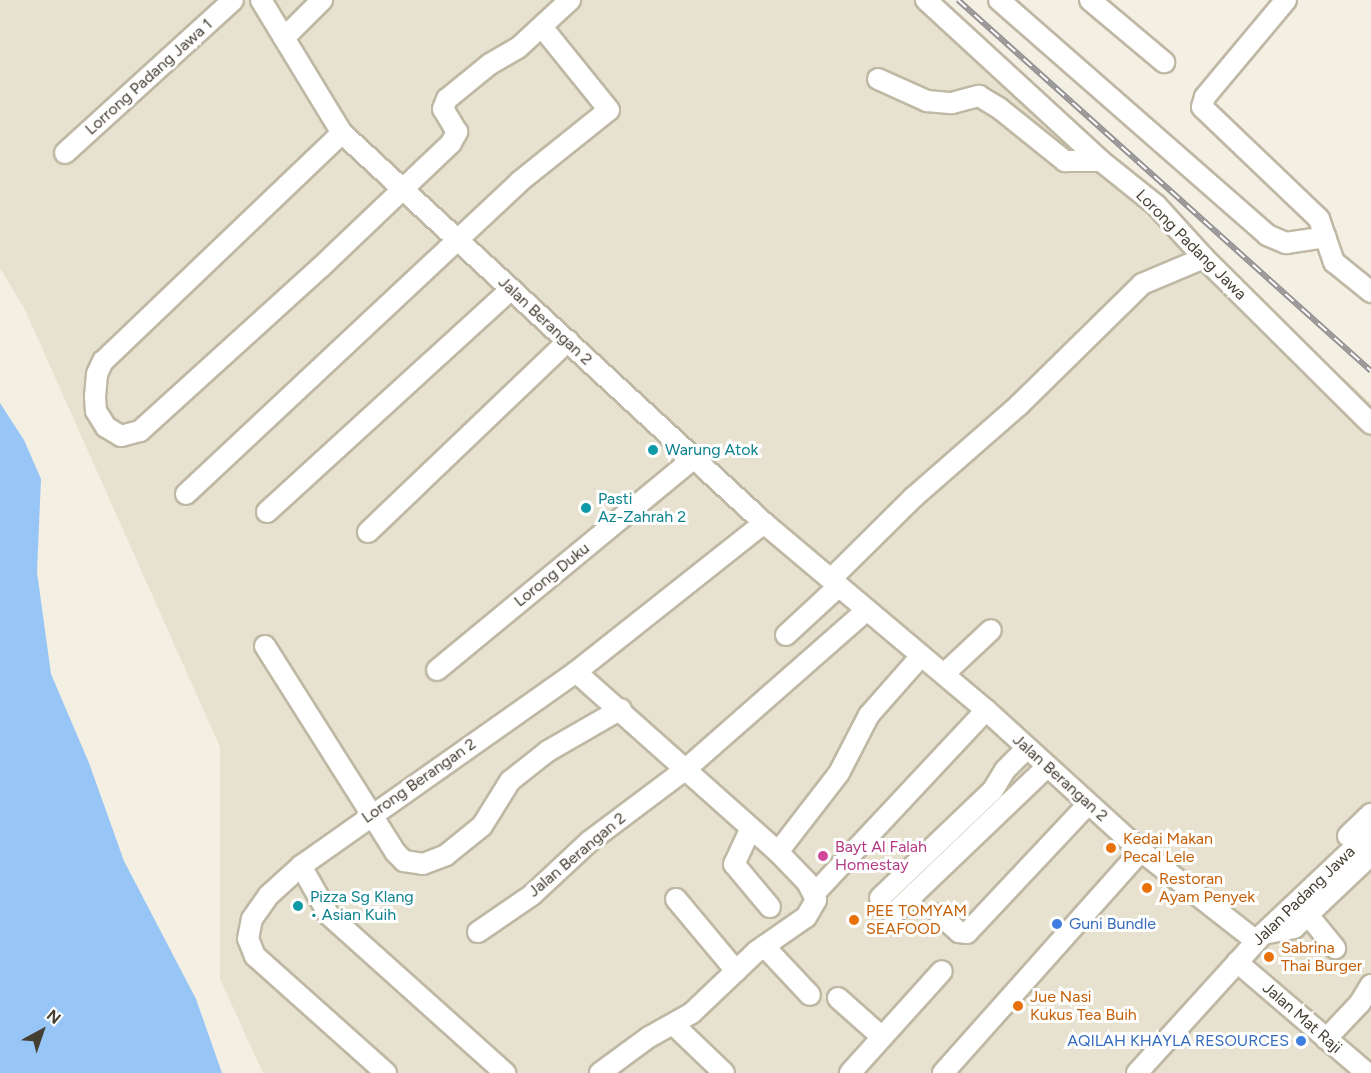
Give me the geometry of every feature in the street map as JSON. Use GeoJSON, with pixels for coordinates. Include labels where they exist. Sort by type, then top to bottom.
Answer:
{"type":"FeatureCollection","features":[{"type":"Feature","properties":{"kind":"street","name":"Lorrong Padang Jawa 1"},"geometry":{"type":"LineString","coordinates":[[65,153],[233,0]]}},
{"type":"Feature","properties":{"kind":"street","name":"Jalan Berangan 2"},"geometry":{"type":"LineString","coordinates":[[261,0],[342,133],[764,523],[986,710],[1047,768],[1141,851],[1260,937]]}},
{"type":"Feature","properties":{"kind":"street"},"geometry":{"type":"LineString","coordinates":[[284,38],[322,0]]}},
{"type":"Feature","properties":{"kind":"street"},"geometry":{"type":"LineString","coordinates":[[342,133],[103,361],[97,374],[95,397],[96,411],[106,427],[121,436],[140,431],[451,143],[457,132],[443,109],[447,99],[542,27],[570,0]]}},
{"type":"Feature","properties":{"kind":"street","name":"Lorong Padang Jawa"},"geometry":{"type":"LineString","coordinates":[[926,0],[1101,161],[1156,205],[1204,258],[1371,424]]}},
{"type":"Feature","properties":{"kind":"street"},"geometry":{"type":"LineString","coordinates":[[999,0],[1267,235],[1286,243],[1326,237]]}},
{"type":"Feature","properties":{"kind":"street"},"geometry":{"type":"LineString","coordinates":[[1090,0],[1164,62]]}},
{"type":"Feature","properties":{"kind":"street"},"geometry":{"type":"LineString","coordinates":[[1286,0],[1204,97],[1202,107],[1319,219],[1326,237],[1327,250],[1334,262],[1371,292]]}},
{"type":"Feature","properties":{"kind":"street"},"geometry":{"type":"LineString","coordinates":[[186,494],[459,241],[519,182],[609,110],[542,27]]}},
{"type":"Feature","properties":{"kind":"street"},"geometry":{"type":"LineString","coordinates":[[878,79],[927,102],[952,103],[979,96],[999,108],[1065,161],[1101,161]]}},
{"type":"Feature","properties":{"kind":"street"},"geometry":{"type":"LineString","coordinates":[[786,635],[914,497],[1018,406],[1124,299],[1142,284],[1204,258]]}},
{"type":"Feature","properties":{"kind":"street"},"geometry":{"type":"LineString","coordinates":[[267,512],[511,290]]}},
{"type":"Feature","properties":{"kind":"street"},"geometry":{"type":"LineString","coordinates":[[368,532],[568,342]]}},
{"type":"Feature","properties":{"kind":"street","name":"Lorong Duku"},"geometry":{"type":"LineString","coordinates":[[437,670],[694,458]]}},
{"type":"Feature","properties":{"kind":"street","name":"Lorong Berangan 2"},"geometry":{"type":"LineString","coordinates":[[379,1071],[255,956],[248,939],[252,919],[269,895],[301,866],[576,672],[764,523]]}},
{"type":"Feature","properties":{"kind":"street","name":"Jalan Berangan 2"},"geometry":{"type":"LineString","coordinates":[[478,932],[532,895],[590,841],[686,769],[867,610]]}},
{"type":"Feature","properties":{"kind":"street"},"geometry":{"type":"LineString","coordinates":[[944,674],[990,630]]}},
{"type":"Feature","properties":{"kind":"street"},"geometry":{"type":"LineString","coordinates":[[265,646],[404,861],[423,864],[446,855],[482,826],[510,781],[548,751],[621,709]]}},
{"type":"Feature","properties":{"kind":"street"},"geometry":{"type":"LineString","coordinates":[[778,852],[839,772],[869,715],[921,656]]}},
{"type":"Feature","properties":{"kind":"street"},"geometry":{"type":"LineString","coordinates":[[576,672],[621,709],[778,852],[807,882],[816,900],[806,917],[765,946],[674,1025],[649,1037],[600,1073]]}},
{"type":"Feature","properties":{"kind":"street"},"geometry":{"type":"LineString","coordinates":[[814,894],[986,710]]}},
{"type":"Feature","properties":{"kind":"street"},"geometry":{"type":"LineString","coordinates":[[880,898],[993,790],[1005,770],[1026,748]]}},
{"type":"Feature","properties":{"kind":"street"},"geometry":{"type":"LineString","coordinates":[[893,914],[1047,768]]}},
{"type":"Feature","properties":{"kind":"street"},"geometry":{"type":"LineString","coordinates":[[939,914],[959,932],[966,933],[1088,804]]}},
{"type":"Feature","properties":{"kind":"street"},"geometry":{"type":"LineString","coordinates":[[1260,937],[1272,906],[1371,814]]}},
{"type":"Feature","properties":{"kind":"street"},"geometry":{"type":"LineString","coordinates":[[751,828],[734,864],[770,907]]}},
{"type":"Feature","properties":{"kind":"street"},"geometry":{"type":"LineString","coordinates":[[1260,937],[1294,928],[1368,850]]}},
{"type":"Feature","properties":{"kind":"street","name":"Jalan Padang Jawa"},"geometry":{"type":"LineString","coordinates":[[1137,1073],[1260,937],[1368,850]]}},
{"type":"Feature","properties":{"kind":"street"},"geometry":{"type":"LineString","coordinates":[[943,1073],[1141,851]]}},
{"type":"Feature","properties":{"kind":"street"},"geometry":{"type":"LineString","coordinates":[[301,866],[329,915],[505,1073]]}},
{"type":"Feature","properties":{"kind":"street"},"geometry":{"type":"LineString","coordinates":[[676,899],[736,971]]}},
{"type":"Feature","properties":{"kind":"street"},"geometry":{"type":"LineString","coordinates":[[1308,915],[1335,948]]}},
{"type":"Feature","properties":{"kind":"street"},"geometry":{"type":"LineString","coordinates":[[765,946],[810,995]]}},
{"type":"Feature","properties":{"kind":"street","name":"Jalan Mat Raji"},"geometry":{"type":"LineString","coordinates":[[1238,962],[1367,1073]]}},
{"type":"Feature","properties":{"kind":"street"},"geometry":{"type":"LineString","coordinates":[[850,1073],[942,971]]}},
{"type":"Feature","properties":{"kind":"street"},"geometry":{"type":"LineString","coordinates":[[1326,1039],[1360,1003],[1371,985]]}},
{"type":"Feature","properties":{"kind":"street"},"geometry":{"type":"LineString","coordinates":[[838,999],[882,1037]]}},
{"type":"Feature","properties":{"kind":"street"},"geometry":{"type":"LineString","coordinates":[[674,1025],[724,1073]]}},
{"type":"Feature","properties":{"kind":"shaded area"},"geometry":{"type":"Polygon","coordinates":[[[0,0],[927,0],[1371,403],[1371,1073],[263,1073],[220,979],[220,747],[25,310],[0,268],[0,0]]]}},
{"type":"Feature","properties":{"kind":"water"},"geometry":{"type":"Polygon","coordinates":[[[0,403],[24,440],[41,479],[37,572],[51,674],[89,763],[124,861],[196,999],[222,1073],[0,1073],[0,403]]]}},
{"type":"Feature","properties":{"kind":"railway"},"geometry":{"type":"LineString","coordinates":[[958,0],[1371,371]]}},
{"type":"Feature","properties":{"kind":"place","name":"Warung Atok"},"geometry":{"type":"Point","coordinates":[653,450]}},
{"type":"Feature","properties":{"kind":"place","name":"Pasti Az-Zahrah 2"},"geometry":{"type":"Point","coordinates":[586,508]}},
{"type":"Feature","properties":{"kind":"place","name":"Kedai Makan Pecal Lele"},"geometry":{"type":"Point","coordinates":[1111,848]}},
{"type":"Feature","properties":{"kind":"place","name":"Bayt Al Falah Homestay"},"geometry":{"type":"Point","coordinates":[823,856]}},
{"type":"Feature","properties":{"kind":"place","name":"Restoran Ayam Penyek"},"geometry":{"type":"Point","coordinates":[1147,888]}},
{"type":"Feature","properties":{"kind":"place","name":"Pizza Sg Klang • Asian Kuih"},"geometry":{"type":"Point","coordinates":[298,906]}},
{"type":"Feature","properties":{"kind":"place","name":"PEE TOMYAM SEAFOOD"},"geometry":{"type":"Point","coordinates":[854,920]}},
{"type":"Feature","properties":{"kind":"place","name":"Guni Bundle"},"geometry":{"type":"Point","coordinates":[1057,924]}},
{"type":"Feature","properties":{"kind":"place","name":"Sabrina Thai Burger"},"geometry":{"type":"Point","coordinates":[1269,957]}},
{"type":"Feature","properties":{"kind":"place","name":"Jue Nasi Kukus Tea Buih"},"geometry":{"type":"Point","coordinates":[1018,1006]}},
{"type":"Feature","properties":{"kind":"place","name":"AQILAH KHAYLA RESOURCES"},"geometry":{"type":"Point","coordinates":[1301,1041]}}]}
